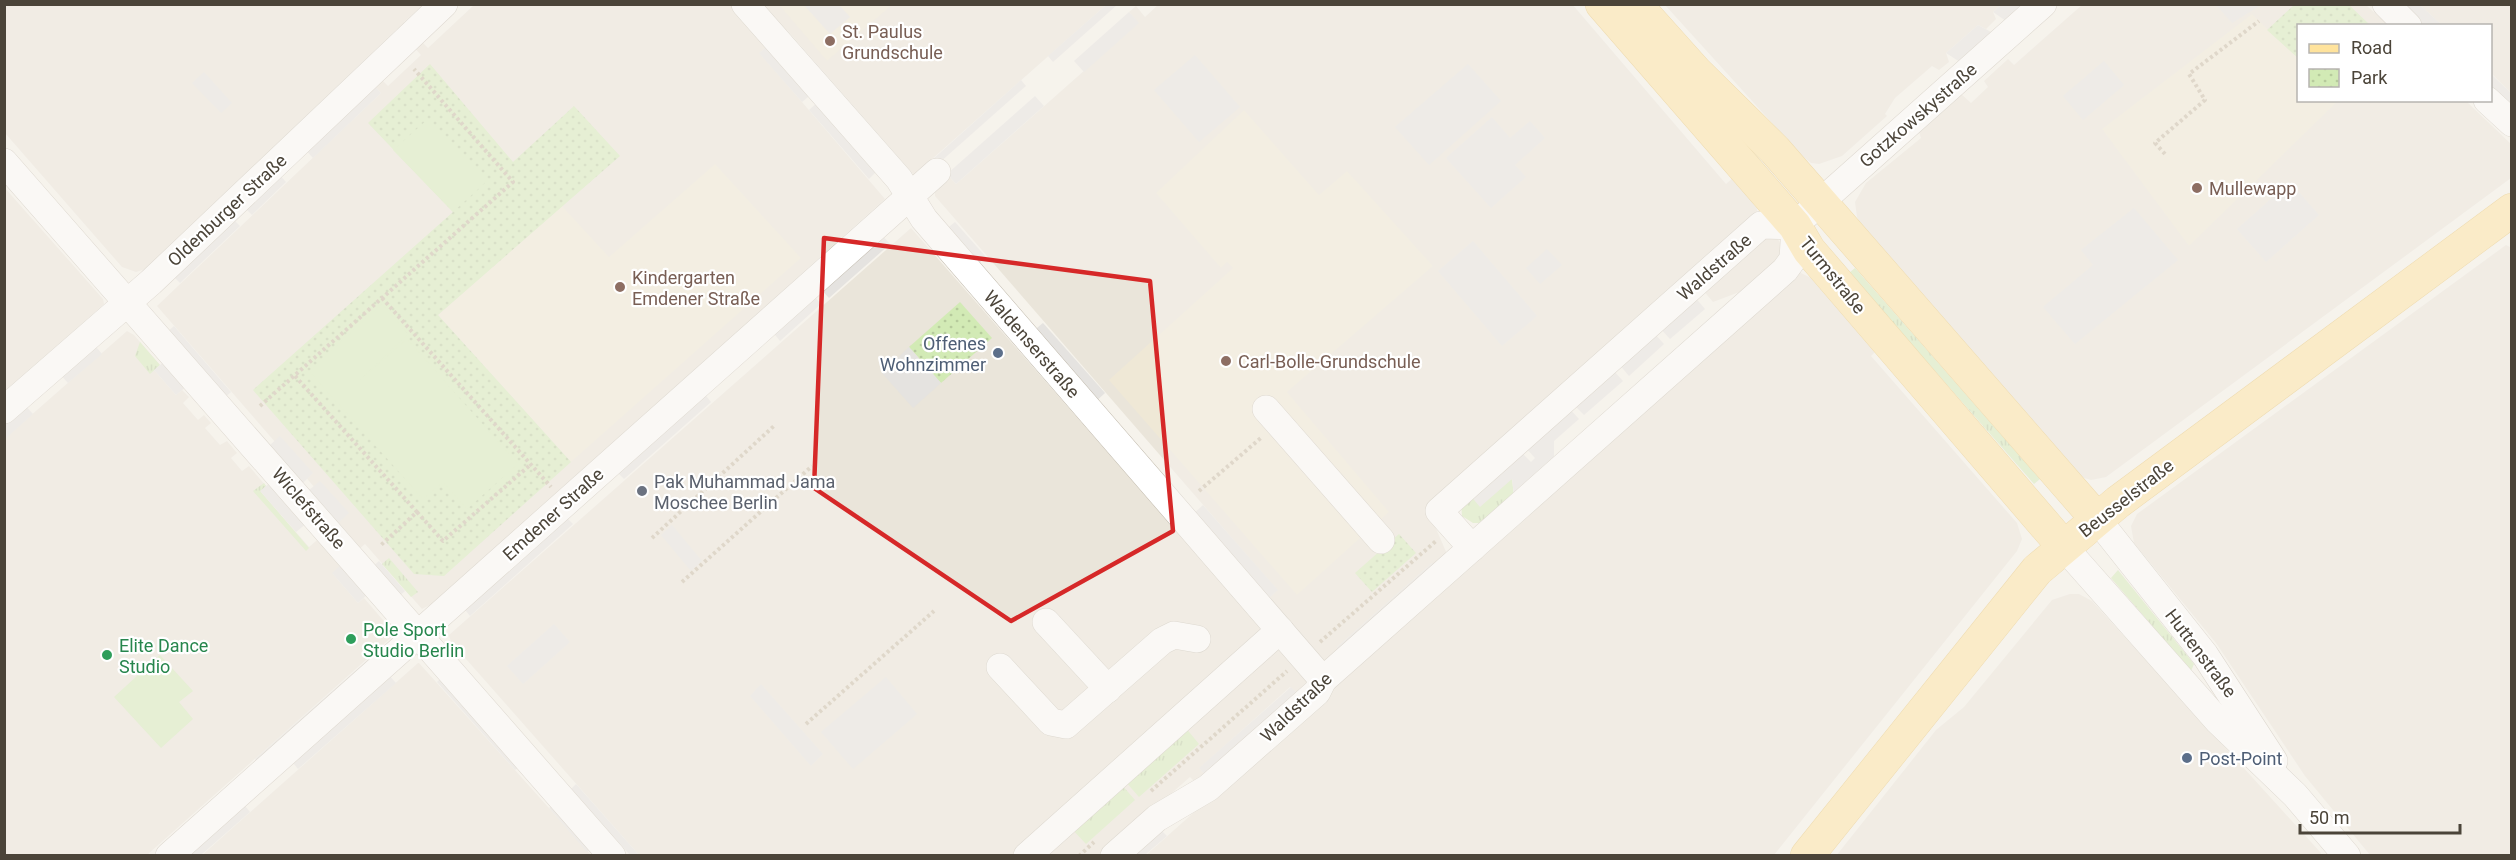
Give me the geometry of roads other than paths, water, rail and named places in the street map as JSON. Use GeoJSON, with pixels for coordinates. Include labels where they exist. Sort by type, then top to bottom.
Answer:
{"type":"FeatureCollection","features":[{"type":"Feature","properties":{"kind":"main road","name":"Turmstraße"},"geometry":{"type":"LineString","coordinates":[[1602,4],[1686,81],[1775,150],[2097,519]]}},
{"type":"Feature","properties":{"kind":"main road","name":"Turmstraße"},"geometry":{"type":"LineString","coordinates":[[1635,4],[1686,81],[1795,226],[1809,250],[2064,547]]}},
{"type":"Feature","properties":{"kind":"main road","name":"Beusselstraße"},"geometry":{"type":"LineString","coordinates":[[1807,855],[2026,580],[2097,519],[2510,215]]}},
{"type":"Feature","properties":{"kind":"street","name":"Oldenburger Straße"},"geometry":{"type":"LineString","coordinates":[[4,410],[128,302],[444,4]]}},
{"type":"Feature","properties":{"kind":"street","name":"Waldenserstraße"},"geometry":{"type":"LineString","coordinates":[[744,4],[899,179],[931,227],[1323,680]]}},
{"type":"Feature","properties":{"kind":"street","name":"Gotzkowskystraße"},"geometry":{"type":"LineString","coordinates":[[1795,226],[2043,4]]}},
{"type":"Feature","properties":{"kind":"street"},"geometry":{"type":"LineString","coordinates":[[2386,4],[2406,24]]}},
{"type":"Feature","properties":{"kind":"street"},"geometry":{"type":"LineString","coordinates":[[2489,102],[2511,123]]}},
{"type":"Feature","properties":{"kind":"street","name":"Wiclefstraße"},"geometry":{"type":"LineString","coordinates":[[4,162],[612,855]]}},
{"type":"Feature","properties":{"kind":"street","name":"Emdener Straße"},"geometry":{"type":"LineString","coordinates":[[169,855],[937,172]]}},
{"type":"Feature","properties":{"kind":"street","name":"Waldstraße"},"geometry":{"type":"LineString","coordinates":[[1105,848],[1208,788],[1317,692],[1323,680],[1472,548],[1785,270],[1793,259],[1795,226],[1761,225],[1439,511],[1472,548]]}},
{"type":"Feature","properties":{"kind":"street"},"geometry":{"type":"LineString","coordinates":[[1272,416],[1381,540]]}},
{"type":"Feature","properties":{"kind":"street","name":"Huttenstraße"},"geometry":{"type":"LineString","coordinates":[[2097,519],[2205,654],[2295,795],[2342,854]]}},
{"type":"Feature","properties":{"kind":"street","name":"Huttenstraße"},"geometry":{"type":"LineString","coordinates":[[2064,547],[2218,721],[2295,795]]}},
{"type":"Feature","properties":{"kind":"street"},"geometry":{"type":"LineString","coordinates":[[1046,622],[1108,688]]}},
{"type":"Feature","properties":{"kind":"street"},"geometry":{"type":"LineString","coordinates":[[1027,855],[1280,630]]}},
{"type":"Feature","properties":{"kind":"street"},"geometry":{"type":"LineString","coordinates":[[999,667],[1051,722],[1066,724],[1168,638],[1185,634],[1197,639]]}},
{"type":"Feature","properties":{"kind":"place","name":"St. Paulus Grundschule"},"geometry":{"type":"Point","coordinates":[830,41]}},
{"type":"Feature","properties":{"kind":"place","name":"Mullewapp"},"geometry":{"type":"Point","coordinates":[2197,188]}},
{"type":"Feature","properties":{"kind":"place","name":"Kindergarten Emdener Straße"},"geometry":{"type":"Point","coordinates":[620,287]}},
{"type":"Feature","properties":{"kind":"place","name":"Offenes Wohnzimmer"},"geometry":{"type":"Point","coordinates":[998,353]}},
{"type":"Feature","properties":{"kind":"place","name":"Carl-Bolle-Grundschule"},"geometry":{"type":"Point","coordinates":[1226,361]}},
{"type":"Feature","properties":{"kind":"place","name":"Pak Muhammad Jama Moschee Berlin"},"geometry":{"type":"Point","coordinates":[642,491]}},
{"type":"Feature","properties":{"kind":"place","name":"Pole Sport Studio Berlin"},"geometry":{"type":"Point","coordinates":[351,639]}},
{"type":"Feature","properties":{"kind":"place","name":"Elite Dance Studio"},"geometry":{"type":"Point","coordinates":[107,655]}},
{"type":"Feature","properties":{"kind":"place","name":"Post-Point"},"geometry":{"type":"Point","coordinates":[2187,758]}}]}
